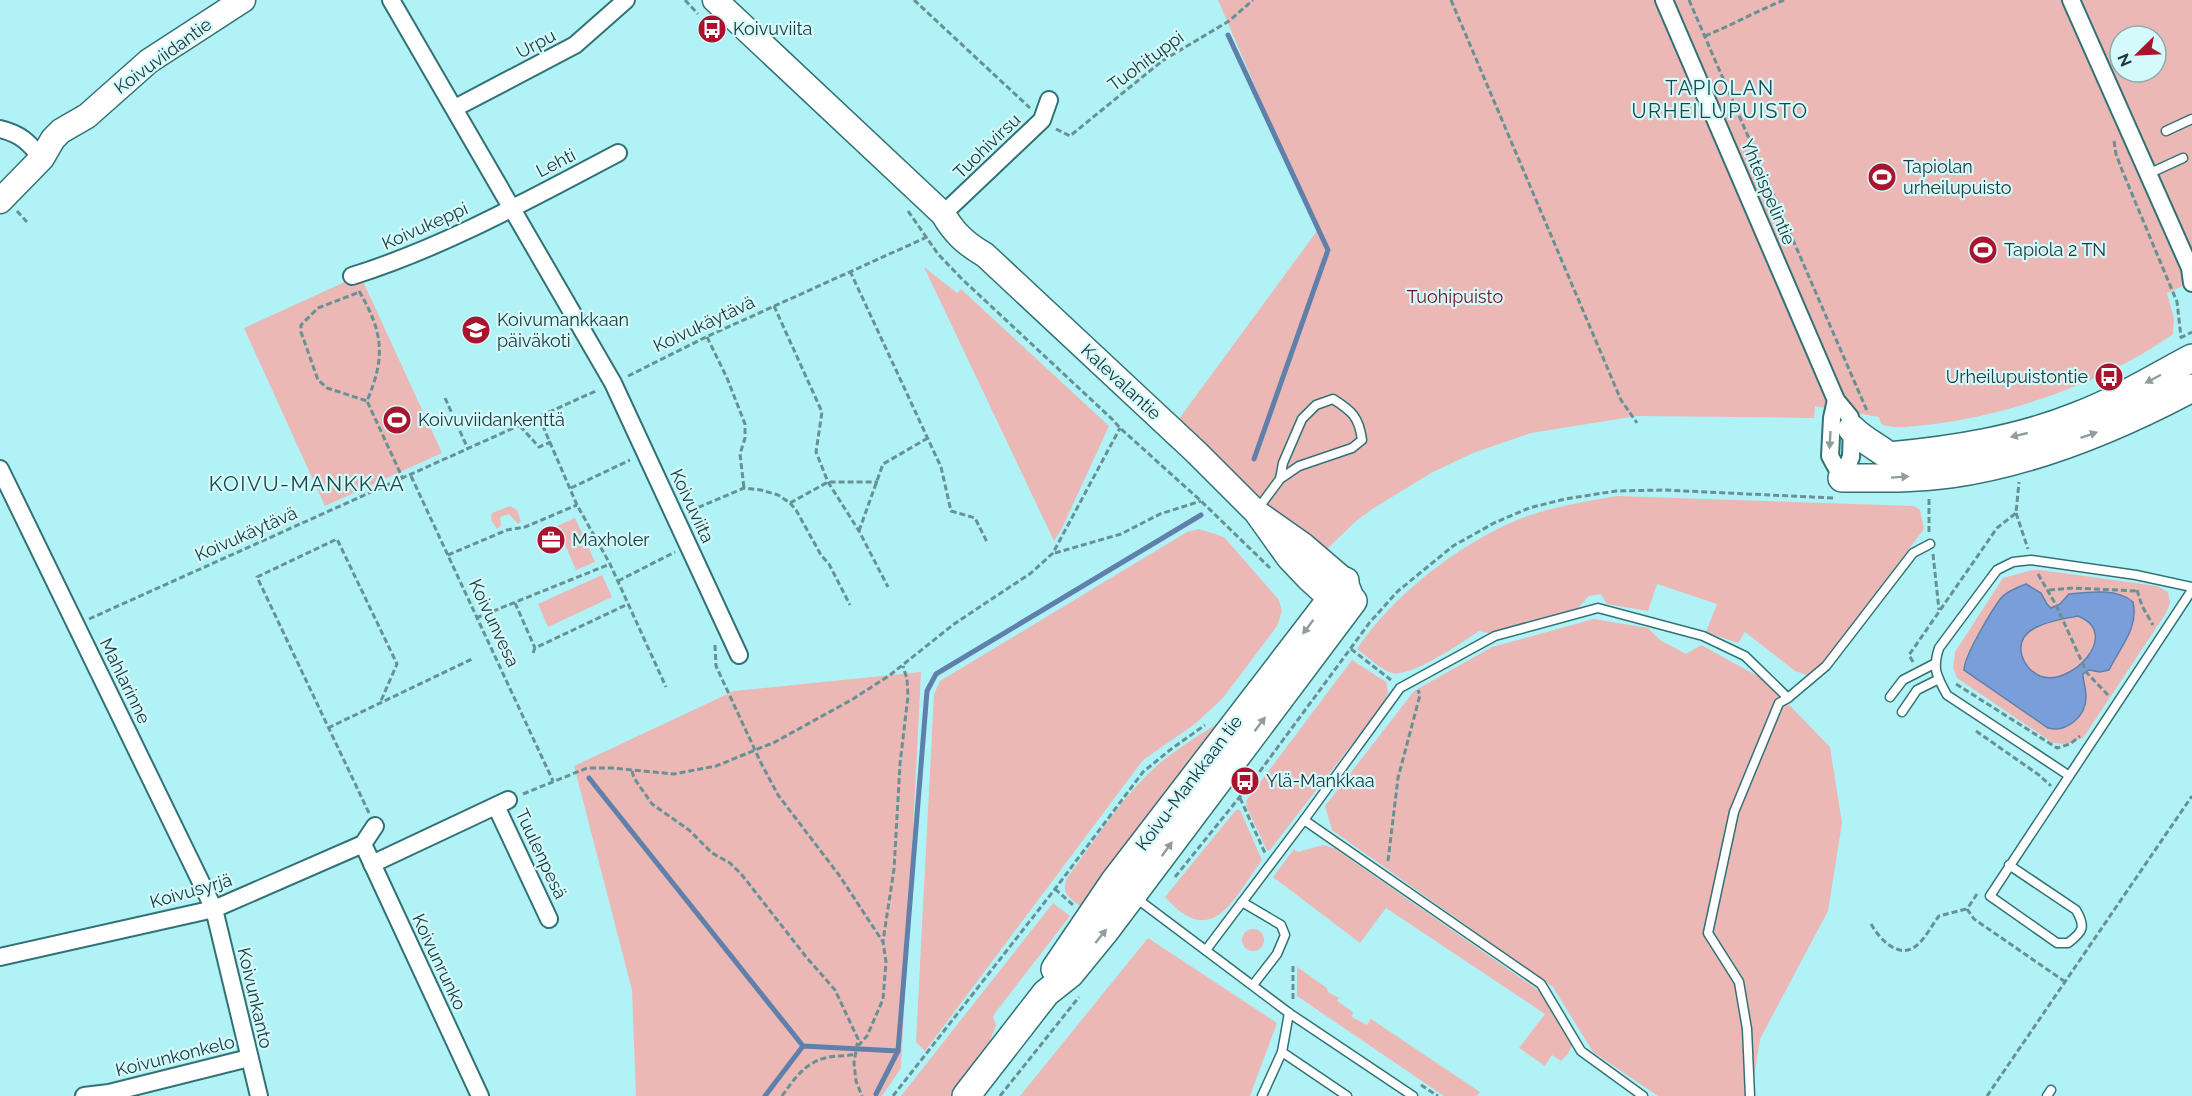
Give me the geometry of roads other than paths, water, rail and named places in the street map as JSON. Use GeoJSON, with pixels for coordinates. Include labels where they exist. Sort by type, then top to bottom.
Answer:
{"type":"FeatureCollection","features":[{"type":"Feature","properties":{"kind":"main road","name":"Koivuviidantie"},"geometry":{"type":"LineString","coordinates":[[6,203],[42,158],[53,139],[66,127],[87,116],[149,62],[243,0]]}},
{"type":"Feature","properties":{"kind":"main road","name":"Kalevalantie"},"geometry":{"type":"LineString","coordinates":[[715,0],[943,214],[952,230],[967,244],[985,255],[1187,444],[1256,512],[1303,545],[1343,593]]}},
{"type":"Feature","properties":{"kind":"main road"},"geometry":{"type":"LineString","coordinates":[[1861,424],[1864,441],[1889,456],[1935,452],[2034,431],[2079,416],[2113,400],[2182,346]]}},
{"type":"Feature","properties":{"kind":"main road"},"geometry":{"type":"LineString","coordinates":[[1837,488],[1889,478],[1951,474],[1998,464],[2116,425],[2192,388]]}},
{"type":"Feature","properties":{"kind":"main road","name":"Koivu-Mankkaan tie"},"geometry":{"type":"LineString","coordinates":[[966,1096],[1046,993],[1070,974],[1123,889],[1343,593]]}},
{"type":"Feature","properties":{"kind":"street","name":"Koivuviita"},"geometry":{"type":"LineString","coordinates":[[392,0],[613,383],[739,655]]}},
{"type":"Feature","properties":{"kind":"street","name":"Urpu"},"geometry":{"type":"LineString","coordinates":[[455,108],[575,45],[626,0]]}},
{"type":"Feature","properties":{"kind":"street","name":"Yhteispelintie"},"geometry":{"type":"LineString","coordinates":[[1664,0],[1836,400],[1850,417],[1861,424],[1851,457],[1837,488]]}},
{"type":"Feature","properties":{"kind":"street"},"geometry":{"type":"LineString","coordinates":[[2072,0],[2191,274]]}},
{"type":"Feature","properties":{"kind":"street","name":"Tuohivirsu"},"geometry":{"type":"LineString","coordinates":[[943,214],[1048,124],[1049,100]]}},
{"type":"Feature","properties":{"kind":"street"},"geometry":{"type":"LineString","coordinates":[[0,129],[20,135],[42,158]]}},
{"type":"Feature","properties":{"kind":"street","name":"Lehti"},"geometry":{"type":"LineString","coordinates":[[513,207],[618,153]]}},
{"type":"Feature","properties":{"kind":"street","name":"Koivukeppi"},"geometry":{"type":"LineString","coordinates":[[352,276],[389,265],[513,207]]}},
{"type":"Feature","properties":{"kind":"street"},"geometry":{"type":"LineString","coordinates":[[1836,400],[1832,418],[1830,456],[1837,488]]}},
{"type":"Feature","properties":{"kind":"street","name":"Mahlarinne"},"geometry":{"type":"LineString","coordinates":[[0,469],[214,909]]}},
{"type":"Feature","properties":{"kind":"street","name":"Tuulenpesä"},"geometry":{"type":"LineString","coordinates":[[372,864],[502,803],[549,919]]}},
{"type":"Feature","properties":{"kind":"street"},"geometry":{"type":"LineString","coordinates":[[363,844],[375,826]]}},
{"type":"Feature","properties":{"kind":"street","name":"Koivusyrjä"},"geometry":{"type":"LineString","coordinates":[[0,957],[214,909],[363,844]]}},
{"type":"Feature","properties":{"kind":"street","name":"Koivunrunko"},"geometry":{"type":"LineString","coordinates":[[363,844],[480,1096]]}},
{"type":"Feature","properties":{"kind":"street","name":"Koivunkanto"},"geometry":{"type":"LineString","coordinates":[[214,909],[259,1096]]}},
{"type":"Feature","properties":{"kind":"street","name":"Koivunkonkelo"},"geometry":{"type":"LineString","coordinates":[[84,1096],[109,1094],[249,1058]]}},
{"type":"Feature","properties":{"kind":"lane"},"geometry":{"type":"LineString","coordinates":[[2166,131],[2192,119]]}},
{"type":"Feature","properties":{"kind":"lane"},"geometry":{"type":"LineString","coordinates":[[2148,174],[2183,158]]}},
{"type":"Feature","properties":{"kind":"lane"},"geometry":{"type":"LineString","coordinates":[[1256,512],[1280,479],[1299,466],[1352,448],[1362,440],[1359,421],[1346,407],[1333,399],[1316,405],[1302,419],[1283,464],[1280,479]]}},
{"type":"Feature","properties":{"kind":"lane"},"geometry":{"type":"LineString","coordinates":[[1750,1096],[1747,1029],[1739,982],[1708,933],[1734,812],[1779,703],[1826,666],[1913,553],[1930,544]]}},
{"type":"Feature","properties":{"kind":"lane"},"geometry":{"type":"LineString","coordinates":[[2009,865],[2076,910],[2082,920],[2082,928],[2076,937],[2068,943],[2057,943],[1990,896],[2009,865],[2057,791],[2068,775],[2175,615],[2192,588],[2139,576],[2031,560],[2013,562],[1997,570],[1939,648],[1934,664],[1947,695],[2068,775]]}},
{"type":"Feature","properties":{"kind":"lane"},"geometry":{"type":"LineString","coordinates":[[1206,950],[1400,688],[1495,636],[1598,608],[1703,636],[1745,656],[1788,698]]}},
{"type":"Feature","properties":{"kind":"lane"},"geometry":{"type":"LineString","coordinates":[[1890,697],[1903,680],[1934,664]]}},
{"type":"Feature","properties":{"kind":"lane"},"geometry":{"type":"LineString","coordinates":[[1902,712],[1917,690],[1939,679]]}},
{"type":"Feature","properties":{"kind":"lane"},"geometry":{"type":"LineString","coordinates":[[1304,820],[1541,984],[1581,1051],[1643,1096]]}},
{"type":"Feature","properties":{"kind":"lane"},"geometry":{"type":"LineString","coordinates":[[1123,889],[1290,1013],[1413,1096]]}},
{"type":"Feature","properties":{"kind":"lane"},"geometry":{"type":"LineString","coordinates":[[1242,902],[1281,925],[1285,935],[1277,954],[1253,985]]}},
{"type":"Feature","properties":{"kind":"lane"},"geometry":{"type":"LineString","coordinates":[[1263,1096],[1282,1052],[1290,1013]]}},
{"type":"Feature","properties":{"kind":"lane"},"geometry":{"type":"LineString","coordinates":[[1282,1052],[1347,1096]]}},
{"type":"Feature","properties":{"kind":"water"},"geometry":{"type":"Polygon","coordinates":[[[2026,584],[2041,593],[2051,608],[2060,604],[2069,594],[2085,592],[2111,593],[2133,602],[2131,629],[2109,670],[2100,672],[2089,670],[2083,674],[2086,697],[2083,711],[2074,722],[2062,728],[2048,728],[1964,670],[1973,644],[2001,598],[2006,593],[2026,584]],[[2078,616],[2049,622],[2030,631],[2024,637],[2021,646],[2025,662],[2040,676],[2052,678],[2065,674],[2077,667],[2094,646],[2095,635],[2091,624],[2078,616]]]}},
{"type":"Feature","properties":{"kind":"waterway"},"geometry":{"type":"LineString","coordinates":[[1228,35],[1328,250],[1254,459]]}},
{"type":"Feature","properties":{"kind":"waterway"},"geometry":{"type":"LineString","coordinates":[[876,1094],[898,1051],[927,691],[936,674],[1201,515]]}},
{"type":"Feature","properties":{"kind":"waterway"},"geometry":{"type":"LineString","coordinates":[[589,778],[803,1046],[898,1051]]}},
{"type":"Feature","properties":{"kind":"waterway"},"geometry":{"type":"LineString","coordinates":[[765,1096],[803,1046]]}},
{"type":"Feature","properties":{"kind":"place","name":"Koivuviita"},"geometry":{"type":"Point","coordinates":[712,29]}},
{"type":"Feature","properties":{"kind":"place","name":"Tapiolan urheilupuisto"},"geometry":{"type":"Point","coordinates":[1882,177]}},
{"type":"Feature","properties":{"kind":"place","name":"Tapiola 2 TN"},"geometry":{"type":"Point","coordinates":[1983,250]}},
{"type":"Feature","properties":{"kind":"place","name":"Koivumankkaan päiväkoti"},"geometry":{"type":"Point","coordinates":[476,330]}},
{"type":"Feature","properties":{"kind":"place","name":"Urheilupuistontie"},"geometry":{"type":"Point","coordinates":[2109,377]}},
{"type":"Feature","properties":{"kind":"place","name":"Koivuviidankenttä"},"geometry":{"type":"Point","coordinates":[397,420]}},
{"type":"Feature","properties":{"kind":"place","name":"Maxholer"},"geometry":{"type":"Point","coordinates":[551,540]}},
{"type":"Feature","properties":{"kind":"place","name":"Ylä-Mankkaa"},"geometry":{"type":"Point","coordinates":[1245,781]}},
{"type":"Feature","properties":{"kind":"district","name":"TAPIOLAN URHEILUPUISTO"},"geometry":{"type":"Point","coordinates":[1720,100]}},
{"type":"Feature","properties":{"kind":"district","name":"KOIVU-MANKKAA"},"geometry":{"type":"Point","coordinates":[307,484]}},
{"type":"Feature","properties":{"kind":"park label","name":"Tuohipuisto"},"geometry":{"type":"Point","coordinates":[1455,297]}}]}
